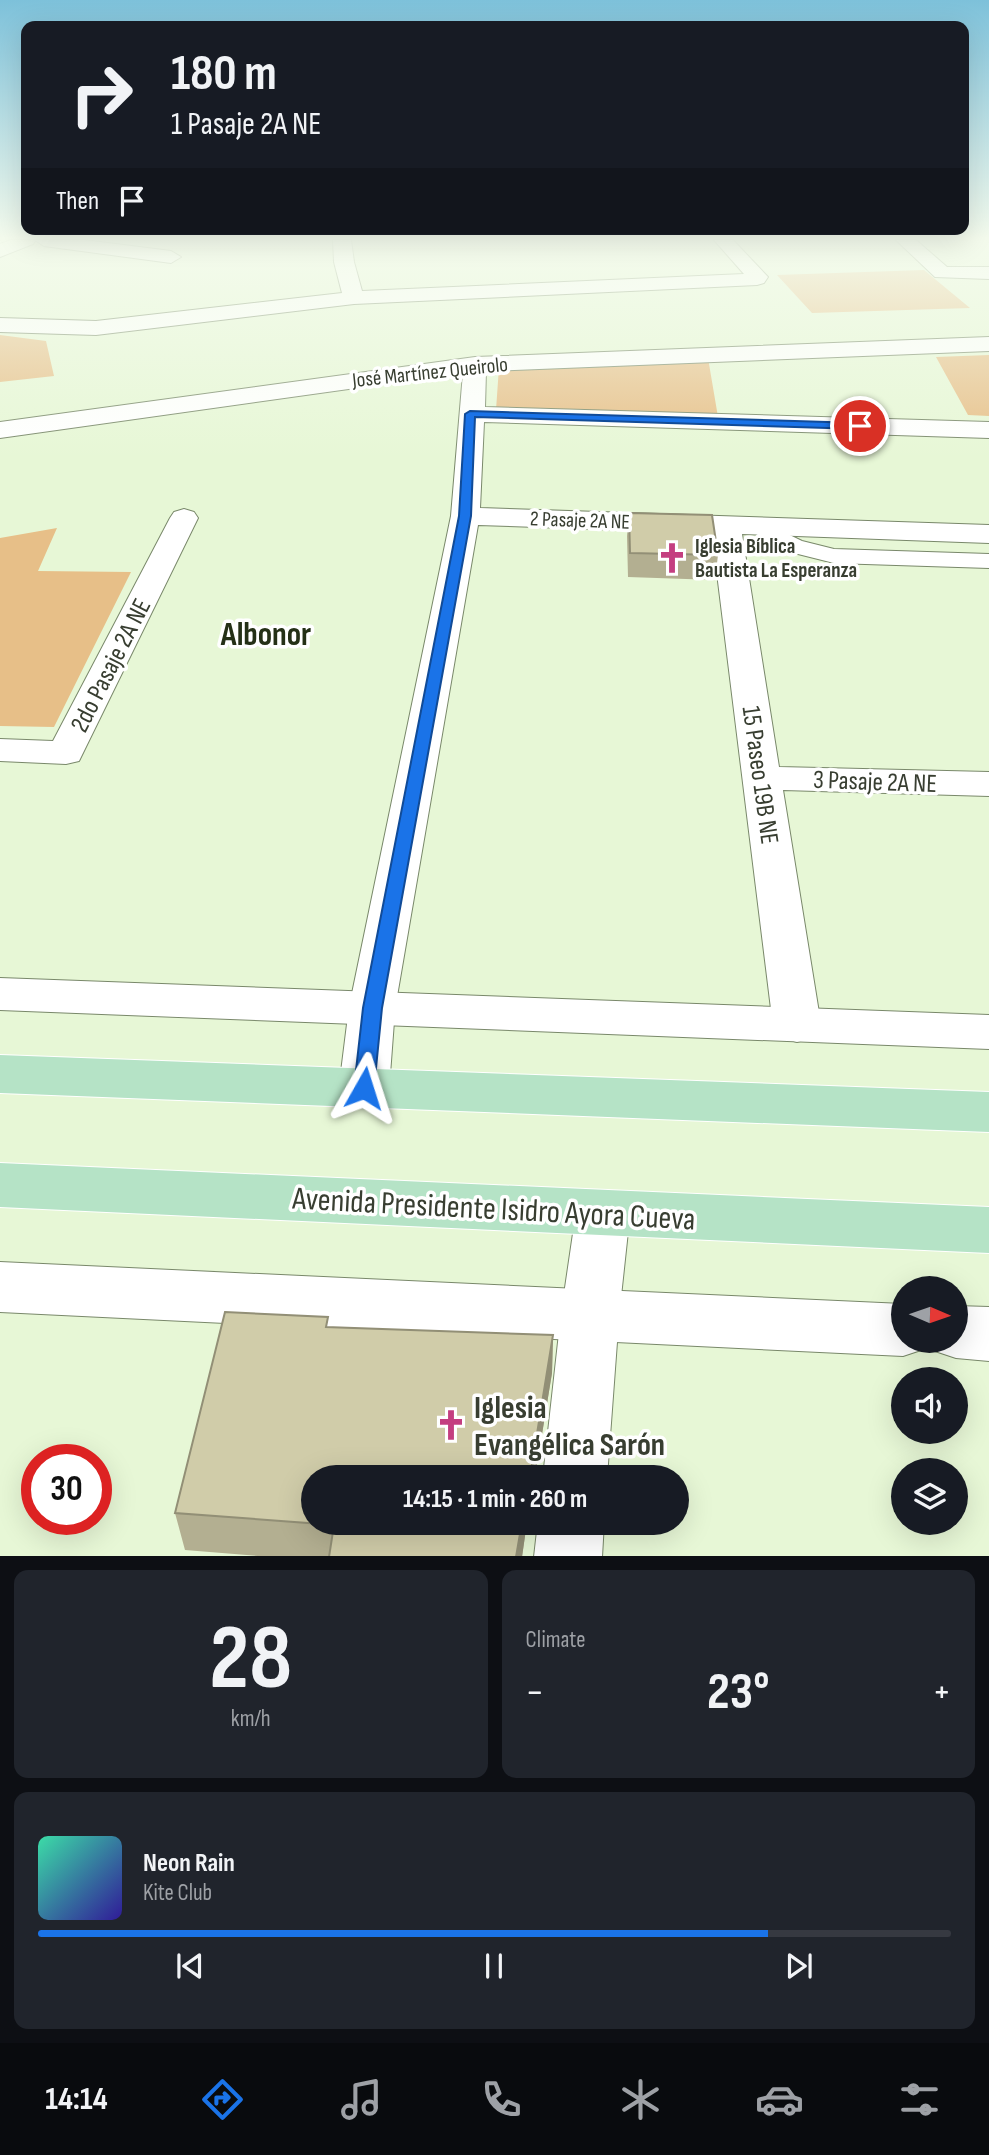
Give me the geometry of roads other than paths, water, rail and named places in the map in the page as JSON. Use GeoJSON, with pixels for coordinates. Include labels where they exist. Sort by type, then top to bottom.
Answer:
{"type":"FeatureCollection","features":[{"type":"Feature","properties":{"kind":"main road"},"geometry":{"type":"LineString","coordinates":[[0,1074],[989,1112]]}},
{"type":"Feature","properties":{"kind":"main road","name":"Avenida Presidente Isidro Ayora Cueva"},"geometry":{"type":"LineString","coordinates":[[0,1185],[989,1230]]}},
{"type":"Feature","properties":{"kind":"street"},"geometry":{"type":"LineString","coordinates":[[0,324],[61,329],[106,327],[230,313]]}},
{"type":"Feature","properties":{"kind":"street","name":"José Martínez Queirolo"},"geometry":{"type":"LineString","coordinates":[[0,430],[475,364],[989,344]]}},
{"type":"Feature","properties":{"kind":"street"},"geometry":{"type":"LineString","coordinates":[[364,1088],[372,1008],[465,516],[475,364]]}},
{"type":"Feature","properties":{"kind":"street"},"geometry":{"type":"LineString","coordinates":[[470,414],[989,430]]}},
{"type":"Feature","properties":{"kind":"street","name":"2 Pasaje 2A NE"},"geometry":{"type":"LineString","coordinates":[[465,516],[989,534]]}},
{"type":"Feature","properties":{"kind":"street","name":"2do Pasaje 2A NE"},"geometry":{"type":"LineString","coordinates":[[0,750],[66,753],[184,518]]}},
{"type":"Feature","properties":{"kind":"street","name":"15 Paseo 19B NE"},"geometry":{"type":"LineString","coordinates":[[743,525],[760,778],[797,1025]]}},
{"type":"Feature","properties":{"kind":"street","name":"3 Pasaje 2A NE"},"geometry":{"type":"LineString","coordinates":[[760,778],[989,784]]}},
{"type":"Feature","properties":{"kind":"street"},"geometry":{"type":"LineString","coordinates":[[0,994],[989,1032]]}},
{"type":"Feature","properties":{"kind":"street"},"geometry":{"type":"LineString","coordinates":[[576,1465],[590,1315],[603,1213]]}},
{"type":"Feature","properties":{"kind":"street"},"geometry":{"type":"LineString","coordinates":[[0,1286],[891,1329]]}},
{"type":"Feature","properties":{"kind":"street"},"geometry":{"type":"LineString","coordinates":[[968,1333],[989,1334]]}},
{"type":"Feature","properties":{"kind":"street"},"geometry":{"type":"LineString","coordinates":[[568,1556],[570,1535]]}},
{"type":"Feature","properties":{"kind":"lane"},"geometry":{"type":"LineString","coordinates":[[743,525],[794,546],[834,556],[989,561]]}},
{"type":"Feature","properties":{"kind":"place","name":"Iglesia Bíblica Bautista La Esperanza"},"geometry":{"type":"Point","coordinates":[672,558]}},
{"type":"Feature","properties":{"kind":"place","name":"Iglesia Evangélica Sarón"},"geometry":{"type":"Point","coordinates":[451,1425]}},
{"type":"Feature","properties":{"kind":"district","name":"Albonor"},"geometry":{"type":"Point","coordinates":[266,633]}}]}
